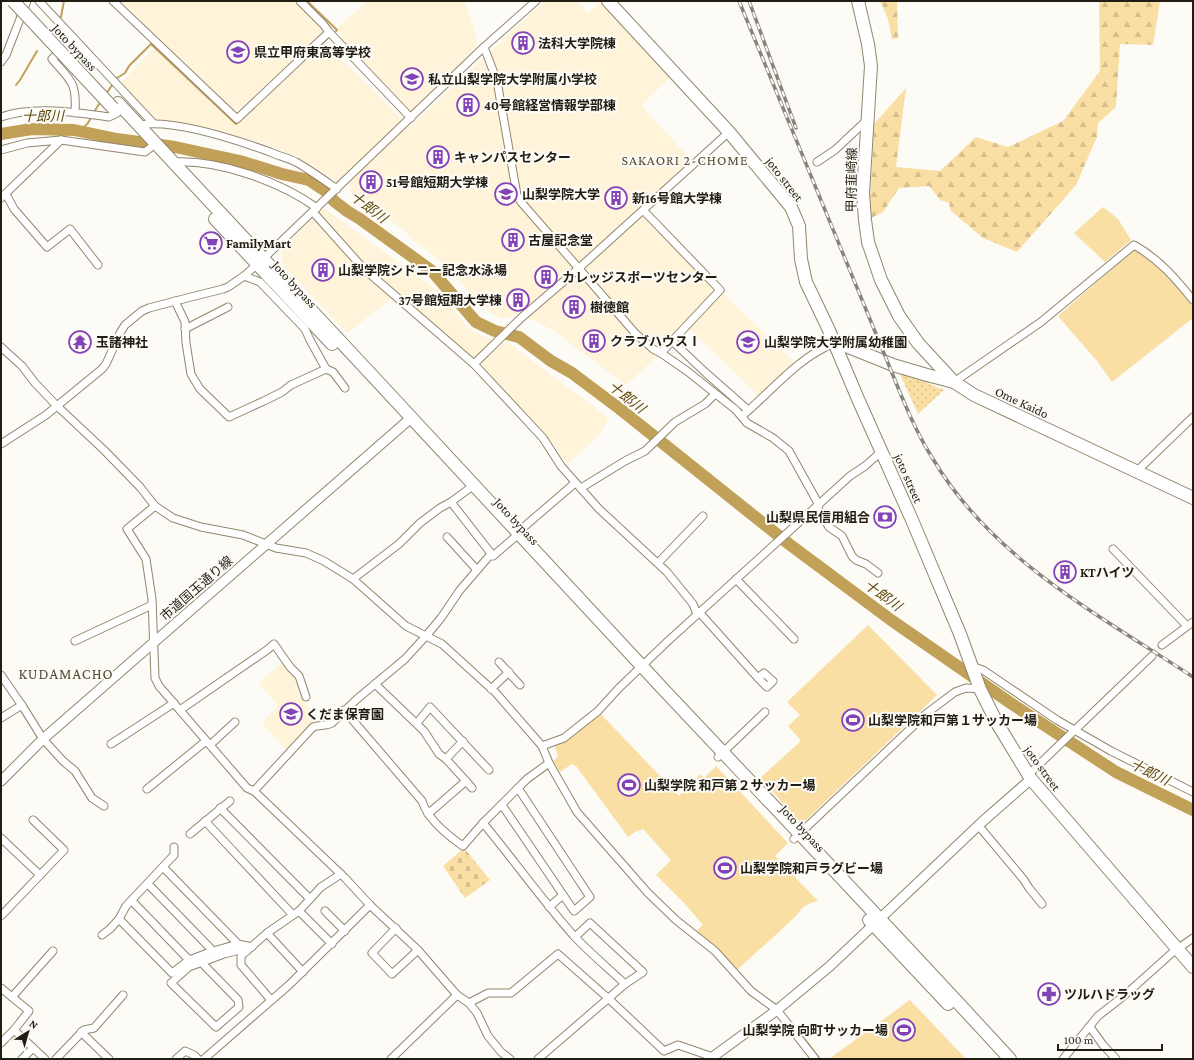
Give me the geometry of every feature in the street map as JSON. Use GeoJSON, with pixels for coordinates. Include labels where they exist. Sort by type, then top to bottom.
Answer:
{"type":"FeatureCollection","features":[{"type":"Feature","properties":{"kind":"main road","name":"Joto bypass"},"geometry":{"type":"LineString","coordinates":[[13,1],[116,108],[137,126],[170,159],[261,261],[408,420],[877,922],[1000,1059]]}},
{"type":"Feature","properties":{"kind":"main road","name":"Joto bypass"},"geometry":{"type":"LineString","coordinates":[[24,1],[116,108]]}},
{"type":"Feature","properties":{"kind":"main road","name":"joto street"},"geometry":{"type":"LineString","coordinates":[[608,1],[729,132],[791,207],[798,226],[801,259],[805,277],[882,451],[957,627],[980,689],[997,723],[1029,777],[1193,967]]}},
{"type":"Feature","properties":{"kind":"main road","name":"甲府韮崎線"},"geometry":{"type":"LineString","coordinates":[[858,1],[868,44],[871,66],[863,193],[866,232],[880,280],[890,300],[909,330],[928,354],[954,382]]}},
{"type":"Feature","properties":{"kind":"main road","name":"Joto bypass"},"geometry":{"type":"LineString","coordinates":[[137,126],[150,148],[261,261]]}},
{"type":"Feature","properties":{"kind":"main road","name":"Ome Kaido"},"geometry":{"type":"LineString","coordinates":[[834,343],[843,345],[893,365],[954,382],[974,395],[1193,498]]}},
{"type":"Feature","properties":{"kind":"main road","name":"Joto bypass"},"geometry":{"type":"LineString","coordinates":[[877,922],[911,950],[1010,1059]]}},
{"type":"Feature","properties":{"kind":"street"},"geometry":{"type":"LineString","coordinates":[[1,62],[6,55],[27,1]]}},
{"type":"Feature","properties":{"kind":"street"},"geometry":{"type":"LineString","coordinates":[[39,1],[153,123]]}},
{"type":"Feature","properties":{"kind":"street"},"geometry":{"type":"LineString","coordinates":[[113,1],[237,119],[329,32]]}},
{"type":"Feature","properties":{"kind":"street"},"geometry":{"type":"LineString","coordinates":[[300,1],[411,118]]}},
{"type":"Feature","properties":{"kind":"street"},"geometry":{"type":"LineString","coordinates":[[1,444],[57,406],[102,369],[106,364],[120,333],[132,319],[142,311],[228,288],[244,276],[337,189],[484,47],[536,1]]}},
{"type":"Feature","properties":{"kind":"street"},"geometry":{"type":"LineString","coordinates":[[73,38],[52,58],[68,77],[74,87],[78,114]]}},
{"type":"Feature","properties":{"kind":"street"},"geometry":{"type":"LineString","coordinates":[[484,47],[497,81],[517,195],[521,202],[635,333],[653,349],[687,370],[742,416],[747,423],[773,438],[789,451],[829,527],[842,536],[852,556],[856,560],[866,564],[878,573]]}},
{"type":"Feature","properties":{"kind":"street"},"geometry":{"type":"LineString","coordinates":[[1,117],[9,114],[36,111],[109,117],[116,108]]}},
{"type":"Feature","properties":{"kind":"street"},"geometry":{"type":"LineString","coordinates":[[817,162],[835,150],[867,120]]}},
{"type":"Feature","properties":{"kind":"street"},"geometry":{"type":"LineString","coordinates":[[137,126],[153,123],[176,126],[251,145],[296,162],[337,189]]}},
{"type":"Feature","properties":{"kind":"street"},"geometry":{"type":"LineString","coordinates":[[474,364],[521,318],[644,211],[729,132]]}},
{"type":"Feature","properties":{"kind":"street"},"geometry":{"type":"LineString","coordinates":[[1,150],[27,143],[61,140],[145,152],[150,148]]}},
{"type":"Feature","properties":{"kind":"street"},"geometry":{"type":"LineString","coordinates":[[61,140],[3,196],[47,247],[70,229],[98,265]]}},
{"type":"Feature","properties":{"kind":"street"},"geometry":{"type":"LineString","coordinates":[[170,159],[209,165],[240,173],[279,186],[296,194],[317,208],[363,268],[474,364],[543,438],[561,466],[578,486],[599,509],[658,563],[686,594],[698,613],[758,678]]}},
{"type":"Feature","properties":{"kind":"street"},"geometry":{"type":"LineString","coordinates":[[644,211],[720,290],[661,353]]}},
{"type":"Feature","properties":{"kind":"street"},"geometry":{"type":"LineString","coordinates":[[954,382],[1041,322],[1134,245],[1144,250],[1164,266],[1193,300]]}},
{"type":"Feature","properties":{"kind":"street"},"geometry":{"type":"LineString","coordinates":[[244,276],[260,282],[305,329],[326,369],[334,372],[345,388]]}},
{"type":"Feature","properties":{"kind":"street"},"geometry":{"type":"LineString","coordinates":[[175,301],[185,322],[186,343],[191,374],[200,389],[229,417],[282,392],[291,384],[326,369]]}},
{"type":"Feature","properties":{"kind":"street"},"geometry":{"type":"LineString","coordinates":[[185,329],[228,307]]}},
{"type":"Feature","properties":{"kind":"street"},"geometry":{"type":"LineString","coordinates":[[672,341],[748,410]]}},
{"type":"Feature","properties":{"kind":"street"},"geometry":{"type":"LineString","coordinates":[[742,416],[797,365],[817,351],[834,343]]}},
{"type":"Feature","properties":{"kind":"street"},"geometry":{"type":"LineString","coordinates":[[1,347],[22,366],[35,383],[57,406],[125,471],[155,506],[173,518],[194,525],[243,534],[276,548],[306,553],[324,561],[353,579],[406,626],[442,644],[491,689],[542,746],[549,762],[577,812],[648,893],[676,920],[715,951],[751,991],[777,1010],[815,1059]]}},
{"type":"Feature","properties":{"kind":"street"},"geometry":{"type":"LineString","coordinates":[[254,791],[313,727],[318,725],[327,726],[332,723],[344,710],[405,659],[426,636],[460,590],[491,554],[493,556],[516,535],[578,486],[645,451],[653,445],[675,422],[705,404],[715,394]]}},
{"type":"Feature","properties":{"kind":"street"},"geometry":{"type":"LineString","coordinates":[[1137,471],[1193,417]]}},
{"type":"Feature","properties":{"kind":"street","name":"市道国玉通り線"},"geometry":{"type":"LineString","coordinates":[[3,776],[43,739],[408,420]]}},
{"type":"Feature","properties":{"kind":"street"},"geometry":{"type":"LineString","coordinates":[[542,746],[564,738],[581,726],[698,613],[850,476],[865,466],[882,451]]}},
{"type":"Feature","properties":{"kind":"street"},"geometry":{"type":"LineString","coordinates":[[353,579],[399,544],[420,523],[471,487]]}},
{"type":"Feature","properties":{"kind":"street"},"geometry":{"type":"LineString","coordinates":[[450,502],[491,554]]}},
{"type":"Feature","properties":{"kind":"street"},"geometry":{"type":"LineString","coordinates":[[155,506],[127,529],[146,559],[152,605],[155,678],[159,686],[247,788],[254,791],[341,874],[370,905],[418,950],[457,996],[469,1004],[477,1013],[488,1036],[501,1052],[510,1059]]}},
{"type":"Feature","properties":{"kind":"street"},"geometry":{"type":"LineString","coordinates":[[658,563],[703,516]]}},
{"type":"Feature","properties":{"kind":"street"},"geometry":{"type":"LineString","coordinates":[[447,537],[477,570]]}},
{"type":"Feature","properties":{"kind":"street"},"geometry":{"type":"LineString","coordinates":[[1113,549],[1190,624],[1162,645]]}},
{"type":"Feature","properties":{"kind":"street"},"geometry":{"type":"LineString","coordinates":[[736,579],[794,639]]}},
{"type":"Feature","properties":{"kind":"street"},"geometry":{"type":"LineString","coordinates":[[75,641],[152,605]]}},
{"type":"Feature","properties":{"kind":"street"},"geometry":{"type":"LineString","coordinates":[[180,710],[274,644],[298,676],[306,697]]}},
{"type":"Feature","properties":{"kind":"street"},"geometry":{"type":"LineString","coordinates":[[469,1004],[488,993],[511,993],[558,954],[664,1050],[678,1045],[712,1058],[777,1010],[830,966],[1029,777],[1152,656]]}},
{"type":"Feature","properties":{"kind":"street"},"geometry":{"type":"LineString","coordinates":[[499,662],[520,685]]}},
{"type":"Feature","properties":{"kind":"street"},"geometry":{"type":"LineString","coordinates":[[971,666],[983,670],[1075,731],[1139,766],[1193,792]]}},
{"type":"Feature","properties":{"kind":"street"},"geometry":{"type":"LineString","coordinates":[[491,689],[509,672]]}},
{"type":"Feature","properties":{"kind":"street"},"geometry":{"type":"LineString","coordinates":[[1,675],[43,739],[63,761],[75,771],[92,798],[104,806]]}},
{"type":"Feature","properties":{"kind":"street"},"geometry":{"type":"LineString","coordinates":[[375,684],[424,731],[439,754],[446,759],[472,788]]}},
{"type":"Feature","properties":{"kind":"street"},"geometry":{"type":"LineString","coordinates":[[797,837],[903,735],[940,703],[955,692],[966,688],[980,689]]}},
{"type":"Feature","properties":{"kind":"street"},"geometry":{"type":"LineString","coordinates":[[111,744],[174,703]]}},
{"type":"Feature","properties":{"kind":"street"},"geometry":{"type":"LineString","coordinates":[[1,718],[22,705]]}},
{"type":"Feature","properties":{"kind":"street"},"geometry":{"type":"LineString","coordinates":[[416,723],[430,707],[489,770]]}},
{"type":"Feature","properties":{"kind":"street"},"geometry":{"type":"LineString","coordinates":[[344,710],[422,801],[428,814],[438,826],[463,846],[527,779],[549,762]]}},
{"type":"Feature","properties":{"kind":"street"},"geometry":{"type":"LineString","coordinates":[[720,754],[765,712]]}},
{"type":"Feature","properties":{"kind":"street"},"geometry":{"type":"LineString","coordinates":[[148,789],[235,722]]}},
{"type":"Feature","properties":{"kind":"street"},"geometry":{"type":"LineString","coordinates":[[446,759],[463,741]]}},
{"type":"Feature","properties":{"kind":"street"},"geometry":{"type":"LineString","coordinates":[[428,814],[466,781]]}},
{"type":"Feature","properties":{"kind":"street"},"geometry":{"type":"LineString","coordinates":[[502,805],[574,911],[590,897],[518,788]]}},
{"type":"Feature","properties":{"kind":"street"},"geometry":{"type":"LineString","coordinates":[[190,834],[230,801]]}},
{"type":"Feature","properties":{"kind":"street"},"geometry":{"type":"LineString","coordinates":[[220,808],[310,899]]}},
{"type":"Feature","properties":{"kind":"street"},"geometry":{"type":"LineString","coordinates":[[1,916],[64,850],[33,820]]}},
{"type":"Feature","properties":{"kind":"street"},"geometry":{"type":"LineString","coordinates":[[204,821],[296,913],[332,944]]}},
{"type":"Feature","properties":{"kind":"street"},"geometry":{"type":"LineString","coordinates":[[484,823],[549,907],[576,937],[625,984]]}},
{"type":"Feature","properties":{"kind":"street"},"geometry":{"type":"LineString","coordinates":[[978,826],[1024,880],[1042,904]]}},
{"type":"Feature","properties":{"kind":"street"},"geometry":{"type":"LineString","coordinates":[[1,838],[40,875]]}},
{"type":"Feature","properties":{"kind":"street"},"geometry":{"type":"LineString","coordinates":[[102,935],[120,919],[126,906],[174,855],[174,847]]}},
{"type":"Feature","properties":{"kind":"street"},"geometry":{"type":"LineString","coordinates":[[163,867],[238,944],[249,949]]}},
{"type":"Feature","properties":{"kind":"street"},"geometry":{"type":"LineString","coordinates":[[271,1000],[241,965],[241,956],[267,933],[296,913],[321,887],[341,874]]}},
{"type":"Feature","properties":{"kind":"street"},"geometry":{"type":"LineString","coordinates":[[148,884],[212,951]]}},
{"type":"Feature","properties":{"kind":"street"},"geometry":{"type":"LineString","coordinates":[[549,907],[563,895]]}},
{"type":"Feature","properties":{"kind":"street"},"geometry":{"type":"LineString","coordinates":[[132,901],[189,960]]}},
{"type":"Feature","properties":{"kind":"street"},"geometry":{"type":"LineString","coordinates":[[204,1059],[302,972],[370,905]]}},
{"type":"Feature","properties":{"kind":"street"},"geometry":{"type":"LineString","coordinates":[[325,911],[345,931]]}},
{"type":"Feature","properties":{"kind":"street"},"geometry":{"type":"LineString","coordinates":[[120,919],[172,973],[189,960],[212,951],[238,944]]}},
{"type":"Feature","properties":{"kind":"street"},"geometry":{"type":"LineString","coordinates":[[538,1059],[625,984],[643,972],[590,922],[576,937]]}},
{"type":"Feature","properties":{"kind":"street"},"geometry":{"type":"LineString","coordinates":[[396,928],[372,953],[392,974],[418,950]]}},
{"type":"Feature","properties":{"kind":"street"},"geometry":{"type":"LineString","coordinates":[[267,933],[302,972]]}},
{"type":"Feature","properties":{"kind":"street"},"geometry":{"type":"LineString","coordinates":[[1063,1059],[1090,1027],[1092,1021],[1193,938]]}},
{"type":"Feature","properties":{"kind":"street"},"geometry":{"type":"LineString","coordinates":[[202,963],[238,1000],[239,1007],[216,1026],[171,983],[190,967],[235,951],[249,949]]}},
{"type":"Feature","properties":{"kind":"street"},"geometry":{"type":"LineString","coordinates":[[12,997],[54,951]]}},
{"type":"Feature","properties":{"kind":"street"},"geometry":{"type":"LineString","coordinates":[[1,988],[29,1011],[14,1030],[1,1043]]}},
{"type":"Feature","properties":{"kind":"street"},"geometry":{"type":"LineString","coordinates":[[56,1059],[81,1032],[94,1028],[123,994]]}},
{"type":"Feature","properties":{"kind":"street"},"geometry":{"type":"LineString","coordinates":[[391,1059],[457,996]]}},
{"type":"Feature","properties":{"kind":"street"},"geometry":{"type":"LineString","coordinates":[[1090,1027],[1103,1045],[1116,1059]]}},
{"type":"Feature","properties":{"kind":"street"},"geometry":{"type":"LineString","coordinates":[[14,1030],[45,1059]]}},
{"type":"Feature","properties":{"kind":"street"},"geometry":{"type":"LineString","coordinates":[[81,1032],[109,1059]]}},
{"type":"Feature","properties":{"kind":"street"},"geometry":{"type":"LineString","coordinates":[[22,1059],[33,1048]]}},
{"type":"Feature","properties":{"kind":"street"},"geometry":{"type":"LineString","coordinates":[[176,1059],[186,1051],[198,1059]]}},
{"type":"Feature","properties":{"kind":"shaded area","name":"県立甲府東高等学校"},"geometry":{"type":"Polygon","coordinates":[[[120,1],[295,1],[320,26],[321,35],[238,110],[233,110],[120,1]]]}},
{"type":"Feature","properties":{"kind":"shaded area","name":"私立山梨学院大学附属小学校"},"geometry":{"type":"Polygon","coordinates":[[[368,1],[463,1],[466,5],[477,40],[477,46],[411,111],[341,38],[343,36],[337,28],[368,1]]]}},
{"type":"Feature","properties":{"kind":"shaded area","name":"山梨学院大学"},"geometry":{"type":"Polygon","coordinates":[[[544,1],[577,1],[588,13],[600,1],[672,76],[641,105],[691,160],[644,210],[720,290],[797,365],[761,398],[686,326],[661,353],[626,385],[555,332],[538,322],[528,319],[520,311],[511,318],[503,319],[489,312],[432,254],[412,239],[403,229],[356,197],[351,192],[349,184],[337,181],[297,157],[260,142],[155,119],[121,83],[154,48],[236,125],[325,43],[410,127],[544,1]]]}},
{"type":"Feature","properties":{"kind":"shaded area"},"geometry":{"type":"Polygon","coordinates":[[[324,208],[442,294],[464,323],[474,332],[495,341],[474,361],[397,294],[347,333],[282,264],[282,248],[324,208]]]}},
{"type":"Feature","properties":{"kind":"shaded area"},"geometry":{"type":"Polygon","coordinates":[[[506,341],[609,418],[599,435],[568,464],[549,439],[480,363],[506,341]]]}},
{"type":"Feature","properties":{"kind":"shaded area","name":"くだま保育園"},"geometry":{"type":"Polygon","coordinates":[[[283,662],[296,677],[302,697],[317,722],[311,725],[287,751],[262,723],[278,706],[259,683],[283,662]]]}},
{"type":"Feature","properties":{"kind":"green space"},"geometry":{"type":"Polygon","coordinates":[[[873,1],[897,1],[898,38],[892,39],[888,19],[881,3],[873,1]]]}},
{"type":"Feature","properties":{"kind":"green space"},"geometry":{"type":"Polygon","coordinates":[[[1099,1],[1160,1],[1153,45],[1120,44],[1116,107],[1098,123],[1097,137],[1076,185],[1017,252],[983,238],[951,211],[949,203],[940,200],[929,186],[899,188],[883,212],[869,219],[874,124],[906,88],[896,167],[940,171],[976,137],[1008,147],[1063,121],[1100,71],[1099,1]]]}},
{"type":"Feature","properties":{"kind":"green space"},"geometry":{"type":"Polygon","coordinates":[[[1103,207],[1118,219],[1131,240],[1105,262],[1074,233],[1103,207]]]}},
{"type":"Feature","properties":{"kind":"green space"},"geometry":{"type":"Polygon","coordinates":[[[1134,250],[1143,254],[1159,265],[1174,281],[1193,304],[1193,318],[1112,382],[1097,361],[1058,316],[1134,250]]]}},
{"type":"Feature","properties":{"kind":"green space"},"geometry":{"type":"Polygon","coordinates":[[[898,370],[944,390],[918,414],[898,370]]]}},
{"type":"Feature","properties":{"kind":"green space","name":"山梨学院和戸第１サッカー場"},"geometry":{"type":"Polygon","coordinates":[[[868,625],[937,695],[802,824],[760,778],[801,741],[788,726],[800,715],[787,702],[868,625]]]}},
{"type":"Feature","properties":{"kind":"green space","name":"山梨学院和戸ラグビー場"},"geometry":{"type":"Polygon","coordinates":[[[598,711],[679,796],[700,774],[704,778],[716,766],[788,843],[775,856],[818,901],[808,904],[803,908],[736,971],[714,946],[696,931],[703,925],[656,875],[671,860],[643,829],[628,837],[576,766],[572,764],[560,772],[553,761],[558,757],[553,742],[598,711]]]}},
{"type":"Feature","properties":{"kind":"green space"},"geometry":{"type":"Polygon","coordinates":[[[464,848],[490,880],[465,898],[443,866],[464,848]]]}},
{"type":"Feature","properties":{"kind":"green space","name":"山梨学院 向町サッカー場"},"geometry":{"type":"Polygon","coordinates":[[[910,1000],[966,1059],[829,1059],[910,1000]]]}},
{"type":"Feature","properties":{"kind":"waterway"},"geometry":{"type":"LineString","coordinates":[[61,17],[64,1]]}},
{"type":"Feature","properties":{"kind":"waterway"},"geometry":{"type":"LineString","coordinates":[[307,1],[337,30],[336,31]]}},
{"type":"Feature","properties":{"kind":"waterway"},"geometry":{"type":"LineString","coordinates":[[315,50],[327,39]]}},
{"type":"Feature","properties":{"kind":"waterway"},"geometry":{"type":"LineString","coordinates":[[106,94],[117,78],[125,73],[129,66],[151,44],[236,124],[238,121]]}},
{"type":"Feature","properties":{"kind":"waterway"},"geometry":{"type":"LineString","coordinates":[[16,85],[37,51]]}},
{"type":"Feature","properties":{"kind":"waterway"},"geometry":{"type":"LineString","coordinates":[[94,112],[101,101]]}},
{"type":"Feature","properties":{"kind":"waterway"},"geometry":{"type":"LineString","coordinates":[[80,131],[88,123],[92,116]]}},
{"type":"Feature","properties":{"kind":"waterway","name":"十郎川"},"geometry":{"type":"LineString","coordinates":[[1,134],[32,129],[74,130],[117,139],[175,147],[240,161],[282,174],[309,180],[327,192],[334,201],[347,211],[432,271],[476,322],[495,331],[519,337],[551,361],[572,373],[620,409],[789,544],[891,620],[1012,704],[1116,772],[1193,810]]}},
{"type":"Feature","properties":{"kind":"waterway"},"geometry":{"type":"LineString","coordinates":[[799,1032],[820,1059]]}},
{"type":"Feature","properties":{"kind":"tunnel"},"geometry":{"type":"LineString","coordinates":[[1152,656],[1162,645]]}},
{"type":"Feature","properties":{"kind":"railway"},"geometry":{"type":"LineString","coordinates":[[739,1],[903,400],[933,459],[957,495],[985,527],[1016,556],[1085,607],[1193,677]]}},
{"type":"Feature","properties":{"kind":"railway"},"geometry":{"type":"LineString","coordinates":[[749,1],[796,128]]}},
{"type":"Feature","properties":{"kind":"place","name":"法科大学院棟"},"geometry":{"type":"Point","coordinates":[523,43]}},
{"type":"Feature","properties":{"kind":"place","name":"県立甲府東高等学校"},"geometry":{"type":"Point","coordinates":[238,52]}},
{"type":"Feature","properties":{"kind":"place","name":"私立山梨学院大学附属小学校"},"geometry":{"type":"Point","coordinates":[412,79]}},
{"type":"Feature","properties":{"kind":"place","name":"40号館経営情報学部棟"},"geometry":{"type":"Point","coordinates":[468,105]}},
{"type":"Feature","properties":{"kind":"place","name":"キャンパスセンター"},"geometry":{"type":"Point","coordinates":[438,157]}},
{"type":"Feature","properties":{"kind":"place","name":"51号館短期大学棟"},"geometry":{"type":"Point","coordinates":[371,182]}},
{"type":"Feature","properties":{"kind":"place","name":"山梨学院大学"},"geometry":{"type":"Point","coordinates":[506,194]}},
{"type":"Feature","properties":{"kind":"place","name":"新16号館大学棟"},"geometry":{"type":"Point","coordinates":[616,198]}},
{"type":"Feature","properties":{"kind":"place","name":"古屋記念堂"},"geometry":{"type":"Point","coordinates":[513,240]}},
{"type":"Feature","properties":{"kind":"place","name":"FamilyMart"},"geometry":{"type":"Point","coordinates":[211,243]}},
{"type":"Feature","properties":{"kind":"place","name":"山梨学院シドニー記念水泳場"},"geometry":{"type":"Point","coordinates":[323,270]}},
{"type":"Feature","properties":{"kind":"place","name":"カレッジスポーツセンター"},"geometry":{"type":"Point","coordinates":[546,277]}},
{"type":"Feature","properties":{"kind":"place","name":"37号館短期大学棟"},"geometry":{"type":"Point","coordinates":[518,300]}},
{"type":"Feature","properties":{"kind":"place","name":"樹徳館"},"geometry":{"type":"Point","coordinates":[574,307]}},
{"type":"Feature","properties":{"kind":"place","name":"クラブハウスⅠ"},"geometry":{"type":"Point","coordinates":[594,341]}},
{"type":"Feature","properties":{"kind":"place","name":"玉諸神社"},"geometry":{"type":"Point","coordinates":[80,342]}},
{"type":"Feature","properties":{"kind":"place","name":"山梨学院大学附属幼稚園"},"geometry":{"type":"Point","coordinates":[748,342]}},
{"type":"Feature","properties":{"kind":"place","name":"山梨県民信用組合"},"geometry":{"type":"Point","coordinates":[885,517]}},
{"type":"Feature","properties":{"kind":"place","name":"KTハイツ"},"geometry":{"type":"Point","coordinates":[1065,572]}},
{"type":"Feature","properties":{"kind":"place","name":"くだま保育園"},"geometry":{"type":"Point","coordinates":[291,714]}},
{"type":"Feature","properties":{"kind":"place","name":"山梨学院和戸第１サッカー場"},"geometry":{"type":"Point","coordinates":[853,720]}},
{"type":"Feature","properties":{"kind":"place","name":"山梨学院 和戸第２サッカー場"},"geometry":{"type":"Point","coordinates":[629,785]}},
{"type":"Feature","properties":{"kind":"place","name":"山梨学院和戸ラグビー場"},"geometry":{"type":"Point","coordinates":[725,868]}},
{"type":"Feature","properties":{"kind":"place","name":"ツルハドラッグ"},"geometry":{"type":"Point","coordinates":[1049,994]}},
{"type":"Feature","properties":{"kind":"place","name":"山梨学院 向町サッカー場"},"geometry":{"type":"Point","coordinates":[904,1030]}},
{"type":"Feature","properties":{"kind":"district","name":"SAKAORI 2-CHOME"},"geometry":{"type":"Point","coordinates":[685,160]}},
{"type":"Feature","properties":{"kind":"district","name":"KUDAMACHO"},"geometry":{"type":"Point","coordinates":[66,674]}}]}
